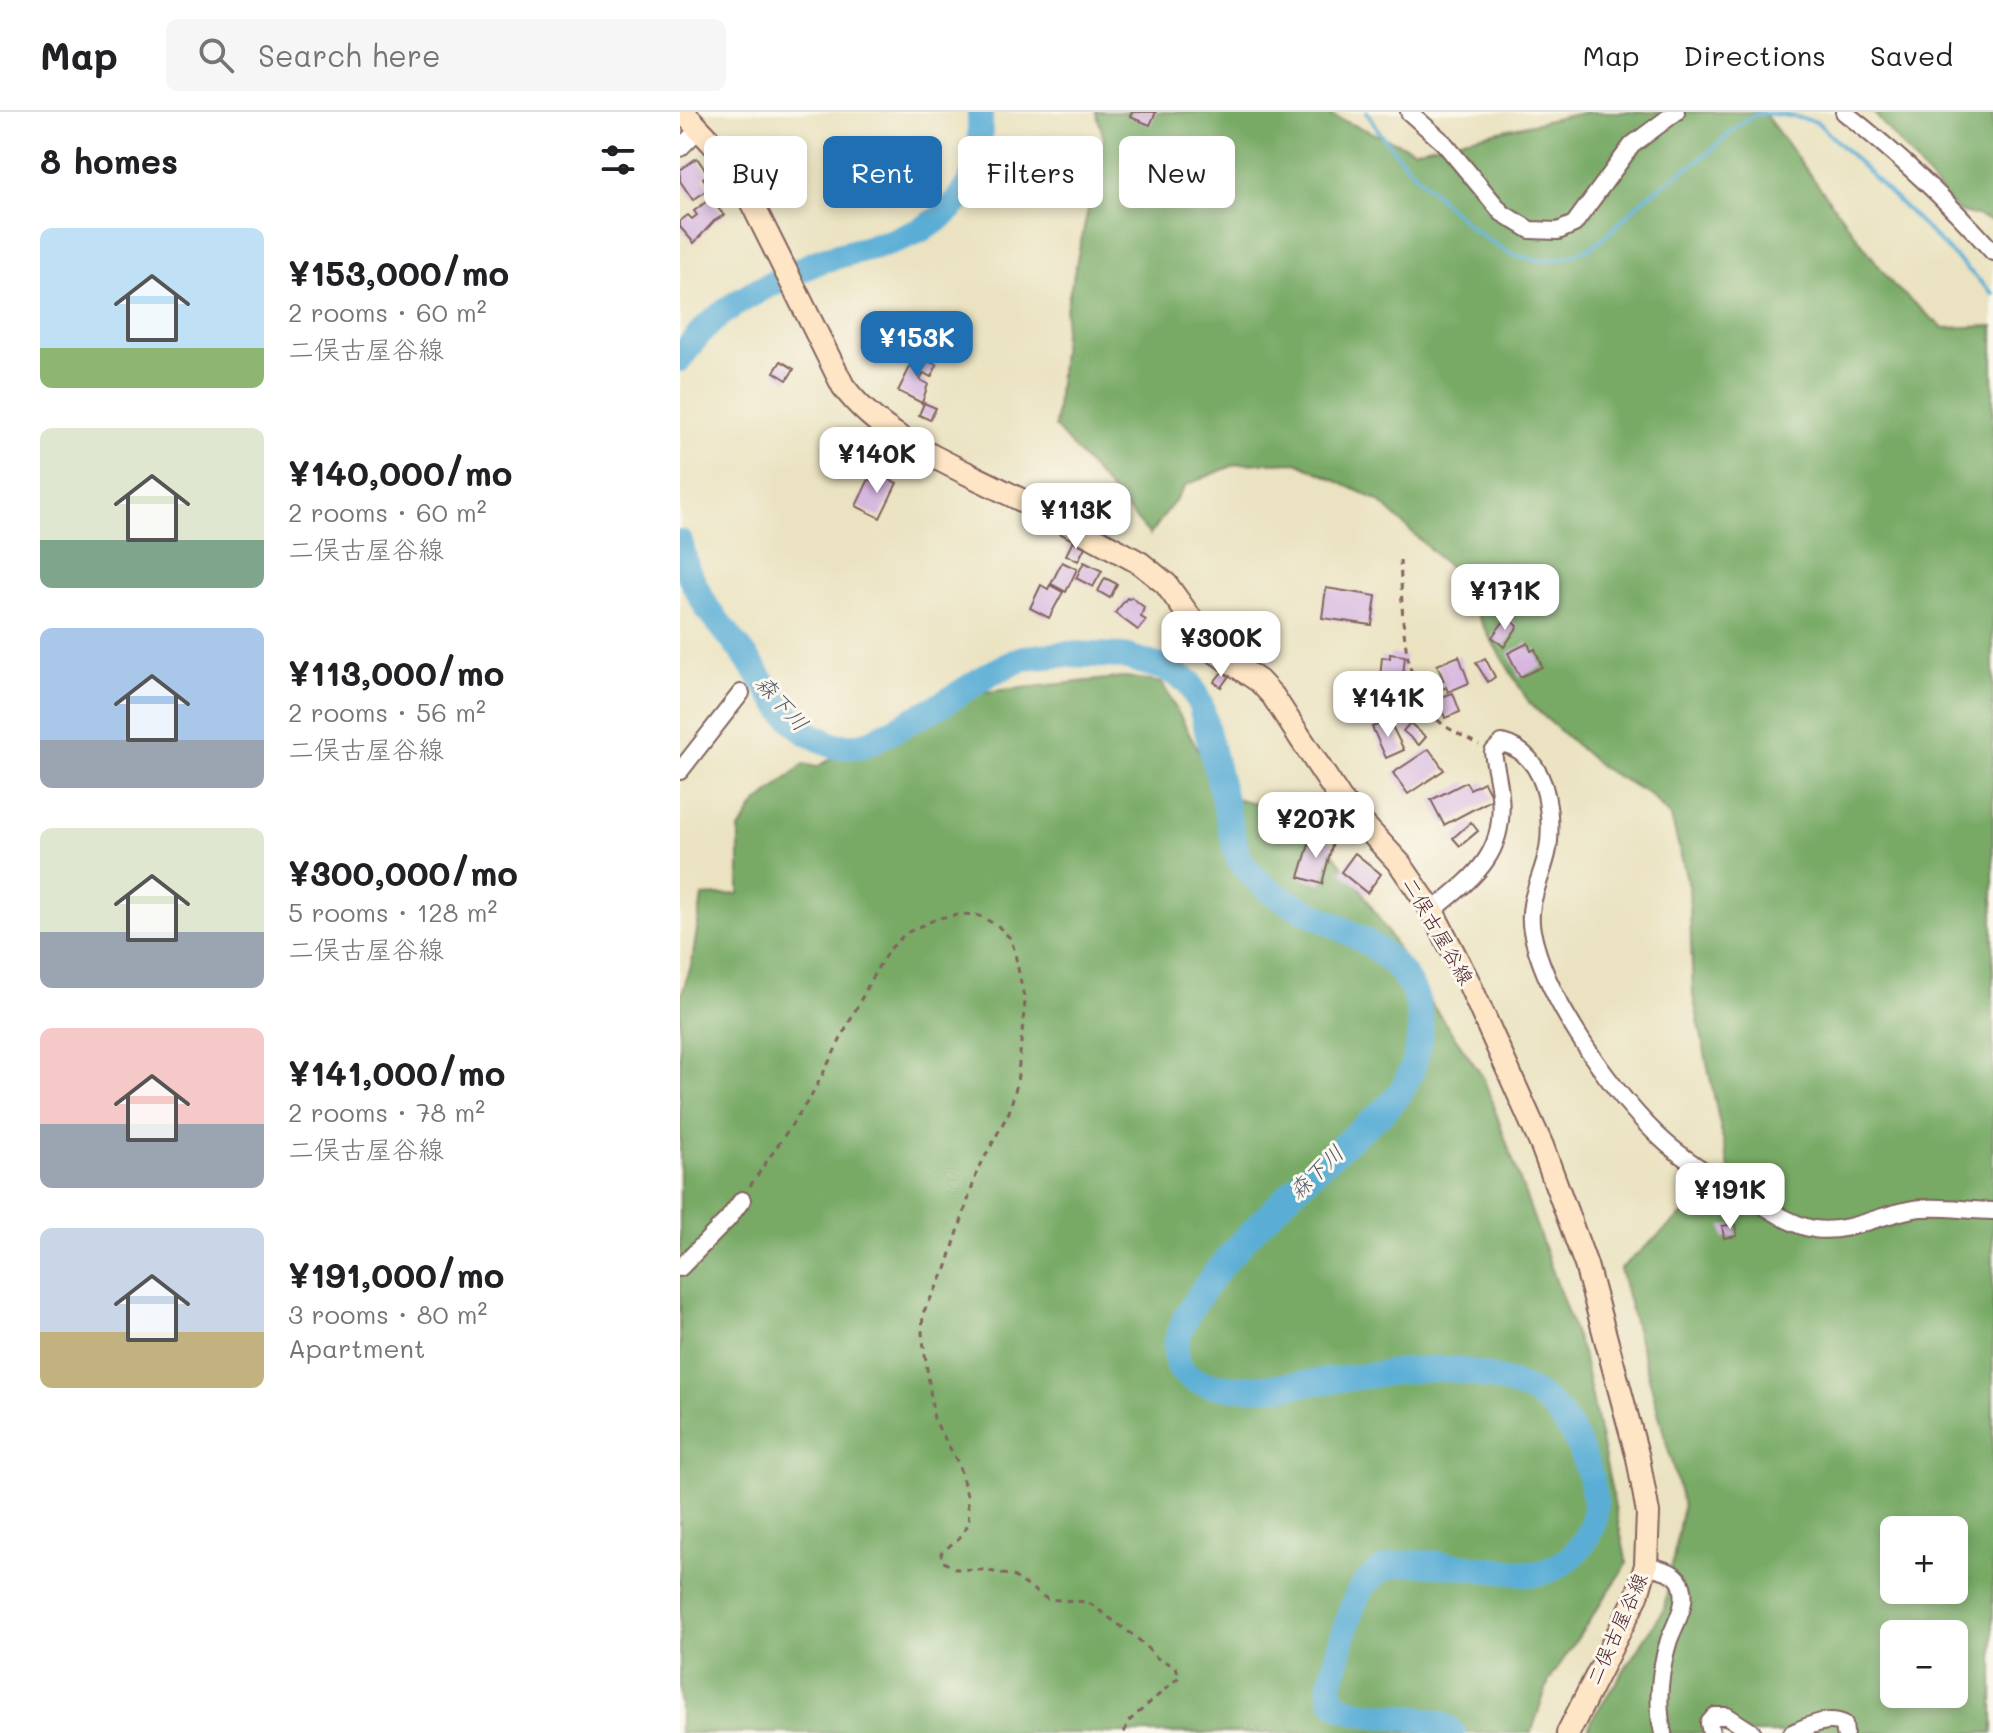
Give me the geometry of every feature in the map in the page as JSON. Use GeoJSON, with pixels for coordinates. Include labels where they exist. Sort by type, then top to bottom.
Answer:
{"type":"FeatureCollection","features":[{"type":"Feature","properties":{"kind":"main road","name":"二俣古屋谷線"},"geometry":{"type":"LineString","coordinates":[[683,112],[733,165],[843,386],[859,407],[883,426],[947,463],[1128,556],[1166,584],[1214,651],[1259,681],[1273,696],[1341,800],[1400,864],[1432,911],[1468,981],[1542,1146],[1586,1265],[1638,1458],[1648,1513],[1646,1565],[1637,1596],[1568,1733]]}},
{"type":"Feature","properties":{"kind":"street"},"geometry":{"type":"LineString","coordinates":[[1409,112],[1444,143],[1502,213],[1530,230],[1558,231],[1574,224],[1632,145],[1676,112]]}},
{"type":"Feature","properties":{"kind":"street"},"geometry":{"type":"LineString","coordinates":[[1844,112],[1896,153],[1954,208],[1993,252]]}},
{"type":"Feature","properties":{"kind":"street"},"geometry":{"type":"LineString","coordinates":[[680,148],[699,129]]}},
{"type":"Feature","properties":{"kind":"street"},"geometry":{"type":"LineString","coordinates":[[680,771],[741,693]]}},
{"type":"Feature","properties":{"kind":"street"},"geometry":{"type":"LineString","coordinates":[[1432,911],[1485,864],[1496,844],[1500,795],[1493,752],[1502,743],[1518,747],[1530,757],[1539,773],[1548,806],[1548,848],[1532,894],[1531,929],[1552,990],[1585,1044],[1627,1101],[1665,1142],[1717,1179],[1784,1218],[1813,1229],[1847,1229],[1917,1209],[1993,1211]]}},
{"type":"Feature","properties":{"kind":"street"},"geometry":{"type":"LineString","coordinates":[[680,1268],[728,1219],[742,1200]]}},
{"type":"Feature","properties":{"kind":"street"},"geometry":{"type":"LineString","coordinates":[[1646,1565],[1673,1573],[1682,1585],[1682,1607],[1669,1641],[1661,1676],[1663,1733]]}},
{"type":"Feature","properties":{"kind":"street"},"geometry":{"type":"LineString","coordinates":[[1711,1733],[1709,1723],[1715,1716],[1727,1716],[1753,1733]]}},
{"type":"Feature","properties":{"kind":"street"},"geometry":{"type":"LineString","coordinates":[[1792,1733],[1813,1724],[1836,1720],[1844,1724],[1845,1733]]}},
{"type":"Feature","properties":{"kind":"path"},"geometry":{"type":"LineString","coordinates":[[1400,560],[1408,654],[1414,682],[1429,711],[1448,728],[1493,752]]}},
{"type":"Feature","properties":{"kind":"path"},"geometry":{"type":"LineString","coordinates":[[742,1200],[812,1095],[889,950],[906,933],[938,918],[977,915],[997,925],[1010,938],[1025,1002],[1017,1084],[1009,1112],[977,1172],[946,1269],[923,1313],[922,1333],[934,1419],[958,1463],[967,1495],[969,1523],[960,1537],[941,1553],[942,1561],[956,1569],[984,1570],[1013,1576],[1047,1599],[1088,1602],[1137,1638],[1157,1658],[1176,1667],[1179,1677],[1129,1721],[1124,1733]]}},
{"type":"Feature","properties":{"kind":"green space"},"geometry":{"type":"Polygon","coordinates":[[[1096,112],[1323,112],[1414,150],[1586,112],[1763,112],[1894,286],[1943,328],[1993,326],[1993,1733],[1588,1733],[1590,1722],[1664,1609],[1683,1505],[1620,1269],[1730,1173],[1693,995],[1689,887],[1671,817],[1649,794],[1602,768],[1530,704],[1454,572],[1379,501],[1297,462],[1237,464],[1186,485],[1150,535],[1055,427],[1066,309],[1088,208],[1103,208],[1103,142],[1096,112]]]}},
{"type":"Feature","properties":{"kind":"green space"},"geometry":{"type":"Polygon","coordinates":[[[1873,112],[1993,112],[1993,221],[1956,210],[1873,112]]]}},
{"type":"Feature","properties":{"kind":"green space"},"geometry":{"type":"Polygon","coordinates":[[[1126,677],[1162,683],[1227,796],[1281,810],[1322,839],[1362,891],[1433,1006],[1483,1077],[1584,1359],[1627,1564],[1549,1681],[1531,1733],[680,1733],[680,999],[692,963],[702,896],[739,894],[739,830],[755,805],[804,764],[817,767],[947,696],[1126,677]]]}},
{"type":"Feature","properties":{"kind":"building"},"geometry":{"type":"Polygon","coordinates":[[[1132,112],[1156,112],[1150,125],[1130,117],[1132,112]]]}},
{"type":"Feature","properties":{"kind":"building"},"geometry":{"type":"Polygon","coordinates":[[[697,158],[704,168],[704,192],[693,200],[680,181],[680,170],[697,158]]]}},
{"type":"Feature","properties":{"kind":"building"},"geometry":{"type":"Polygon","coordinates":[[[704,204],[704,208],[718,208],[724,215],[714,221],[694,243],[680,227],[680,221],[688,215],[692,219],[697,215],[694,211],[704,204]]]}},
{"type":"Feature","properties":{"kind":"building"},"geometry":{"type":"Polygon","coordinates":[[[916,355],[937,365],[931,377],[924,373],[920,380],[928,384],[922,403],[898,391],[916,355]]]}},
{"type":"Feature","properties":{"kind":"building"},"geometry":{"type":"Polygon","coordinates":[[[781,361],[794,369],[787,380],[774,372],[781,361]]]}},
{"type":"Feature","properties":{"kind":"building"},"geometry":{"type":"Polygon","coordinates":[[[924,403],[936,408],[930,420],[919,415],[924,403]]]}},
{"type":"Feature","properties":{"kind":"building"},"geometry":{"type":"Polygon","coordinates":[[[886,451],[903,461],[895,474],[878,463],[886,451]]]}},
{"type":"Feature","properties":{"kind":"building"},"geometry":{"type":"Polygon","coordinates":[[[877,473],[897,483],[880,518],[856,506],[869,479],[873,481],[877,473]]]}},
{"type":"Feature","properties":{"kind":"building"},"geometry":{"type":"Polygon","coordinates":[[[1073,541],[1085,547],[1078,561],[1066,555],[1073,541]]]}},
{"type":"Feature","properties":{"kind":"building"},"geometry":{"type":"Polygon","coordinates":[[[1062,562],[1077,569],[1066,592],[1051,584],[1062,562]]]}},
{"type":"Feature","properties":{"kind":"building"},"geometry":{"type":"Polygon","coordinates":[[[1084,562],[1102,571],[1093,587],[1076,578],[1084,562]]]}},
{"type":"Feature","properties":{"kind":"building"},"geometry":{"type":"Polygon","coordinates":[[[1105,578],[1117,584],[1110,598],[1098,591],[1105,578]]]}},
{"type":"Feature","properties":{"kind":"building"},"geometry":{"type":"Polygon","coordinates":[[[1041,585],[1048,589],[1050,585],[1063,592],[1049,618],[1030,608],[1041,585]]]}},
{"type":"Feature","properties":{"kind":"building"},"geometry":{"type":"Polygon","coordinates":[[[1326,588],[1376,596],[1372,625],[1322,618],[1326,588]]]}},
{"type":"Feature","properties":{"kind":"building"},"geometry":{"type":"Polygon","coordinates":[[[1131,597],[1144,607],[1141,617],[1146,620],[1138,630],[1115,613],[1131,597]]]}},
{"type":"Feature","properties":{"kind":"building"},"geometry":{"type":"Polygon","coordinates":[[[1507,617],[1518,626],[1504,647],[1492,637],[1507,617]]]}},
{"type":"Feature","properties":{"kind":"building"},"geometry":{"type":"Polygon","coordinates":[[[1528,643],[1531,651],[1535,649],[1542,667],[1520,677],[1508,653],[1528,643]]]}},
{"type":"Feature","properties":{"kind":"building"},"geometry":{"type":"Polygon","coordinates":[[[1390,654],[1405,656],[1402,685],[1388,685],[1388,679],[1380,679],[1382,657],[1390,658],[1390,654]]]}},
{"type":"Feature","properties":{"kind":"building"},"geometry":{"type":"Polygon","coordinates":[[[1459,656],[1469,683],[1448,692],[1440,682],[1444,681],[1437,665],[1459,656]]]}},
{"type":"Feature","properties":{"kind":"building"},"geometry":{"type":"Polygon","coordinates":[[[1485,658],[1495,677],[1488,682],[1476,663],[1485,658]]]}},
{"type":"Feature","properties":{"kind":"building"},"geometry":{"type":"Polygon","coordinates":[[[1222,672],[1229,676],[1221,687],[1214,682],[1222,672]]]}},
{"type":"Feature","properties":{"kind":"building"},"geometry":{"type":"Polygon","coordinates":[[[1453,693],[1460,712],[1445,718],[1438,698],[1453,693]]]}},
{"type":"Feature","properties":{"kind":"building"},"geometry":{"type":"Polygon","coordinates":[[[1389,720],[1404,750],[1386,758],[1372,727],[1389,720]]]}},
{"type":"Feature","properties":{"kind":"building"},"geometry":{"type":"Polygon","coordinates":[[[1410,723],[1426,737],[1419,745],[1403,731],[1410,723]]]}},
{"type":"Feature","properties":{"kind":"building"},"geometry":{"type":"Polygon","coordinates":[[[1429,749],[1444,770],[1408,794],[1393,773],[1429,749]]]}},
{"type":"Feature","properties":{"kind":"building"},"geometry":{"type":"Polygon","coordinates":[[[1466,782],[1470,789],[1484,782],[1493,799],[1444,825],[1431,800],[1466,782]]]}},
{"type":"Feature","properties":{"kind":"building"},"geometry":{"type":"Polygon","coordinates":[[[1302,817],[1316,822],[1311,838],[1297,833],[1302,817]]]}},
{"type":"Feature","properties":{"kind":"building"},"geometry":{"type":"Polygon","coordinates":[[[1471,822],[1478,831],[1460,846],[1453,838],[1471,822]]]}},
{"type":"Feature","properties":{"kind":"building"},"geometry":{"type":"Polygon","coordinates":[[[1315,836],[1333,842],[1322,884],[1299,877],[1309,844],[1315,836]]]}},
{"type":"Feature","properties":{"kind":"building"},"geometry":{"type":"Polygon","coordinates":[[[1355,853],[1381,874],[1367,893],[1341,872],[1355,853]]]}},
{"type":"Feature","properties":{"kind":"building"},"geometry":{"type":"Polygon","coordinates":[[[1735,1224],[1737,1236],[1724,1238],[1722,1226],[1735,1224]]]}},
{"type":"Feature","properties":{"kind":"waterway","name":"森下川"},"geometry":{"type":"LineString","coordinates":[[680,359],[713,321],[754,293],[818,262],[908,236],[945,214],[960,198],[975,171],[980,112]]}},
{"type":"Feature","properties":{"kind":"waterway"},"geometry":{"type":"LineString","coordinates":[[1367,112],[1405,164],[1482,236],[1515,255],[1550,260],[1570,256],[1598,242],[1645,198],[1701,158],[1750,117],[1772,114],[1817,122],[1993,294]]}},
{"type":"Feature","properties":{"kind":"waterway","name":"森下川"},"geometry":{"type":"LineString","coordinates":[[680,542],[687,570],[707,608],[784,711],[804,731],[834,746],[859,746],[873,741],[1023,658],[1069,654],[1124,656],[1167,669],[1189,682],[1201,706],[1238,857],[1256,879],[1278,896],[1353,934],[1377,949],[1398,968],[1414,993],[1420,1017],[1416,1058],[1400,1093],[1382,1113],[1301,1183],[1236,1250],[1206,1286],[1185,1320],[1176,1349],[1183,1372],[1202,1383],[1231,1387],[1307,1384],[1419,1370],[1469,1372],[1529,1391],[1547,1403],[1565,1422],[1578,1443],[1595,1502],[1591,1528],[1578,1550],[1568,1559],[1533,1574],[1441,1564],[1392,1566],[1371,1578],[1352,1607],[1331,1681],[1332,1697],[1341,1707],[1440,1724],[1453,1733]]}}]}
